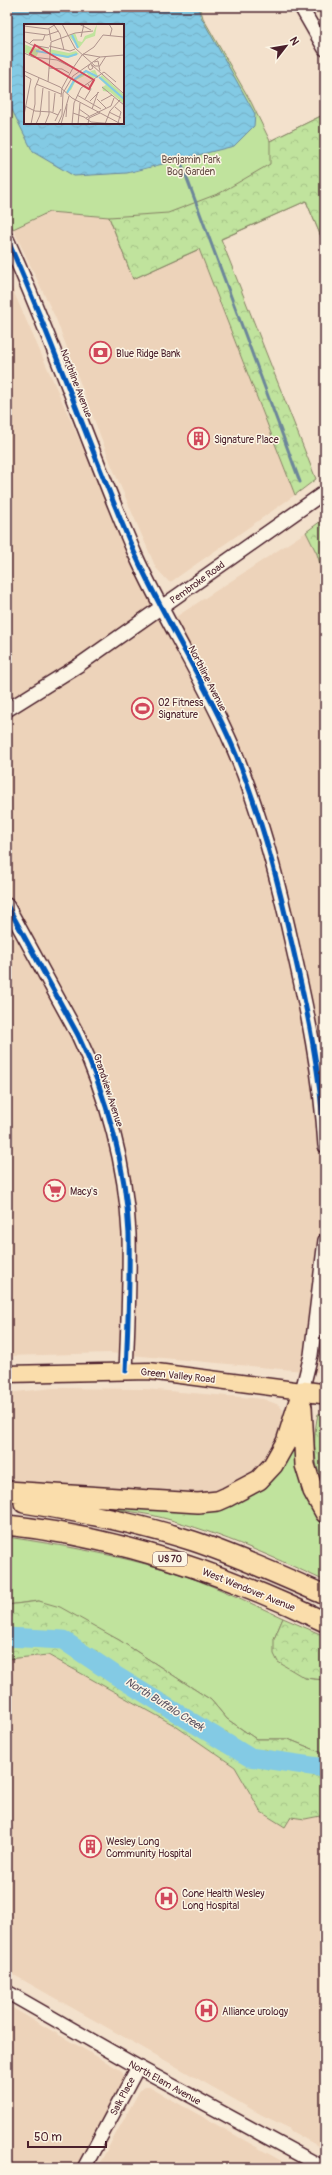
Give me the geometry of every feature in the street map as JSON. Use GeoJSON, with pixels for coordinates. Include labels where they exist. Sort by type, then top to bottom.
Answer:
{"type":"FeatureCollection","features":[{"type":"Feature","properties":{"kind":"highway","name":"Green Valley Road"},"geometry":{"type":"LineString","coordinates":[[302,1391],[325,1394]]}},
{"type":"Feature","properties":{"kind":"highway"},"geometry":{"type":"LineString","coordinates":[[7,1491],[198,1503],[218,1501],[259,1480],[273,1465],[286,1442],[302,1391]]}},
{"type":"Feature","properties":{"kind":"highway"},"geometry":{"type":"LineString","coordinates":[[302,1391],[305,1465],[313,1491],[325,1513]]}},
{"type":"Feature","properties":{"kind":"highway","name":"US 70"},"geometry":{"type":"LineString","coordinates":[[7,1501],[98,1515],[193,1541],[245,1560],[325,1595]]}},
{"type":"Feature","properties":{"kind":"highway","name":"West Wendover Avenue"},"geometry":{"type":"LineString","coordinates":[[7,1525],[79,1535],[132,1548],[189,1565],[242,1584],[325,1622]]}},
{"type":"Feature","properties":{"kind":"main road","name":"Green Valley Road"},"geometry":{"type":"LineString","coordinates":[[7,1374],[126,1371],[157,1372],[302,1391]]}},
{"type":"Feature","properties":{"kind":"street"},"geometry":{"type":"LineString","coordinates":[[301,7],[325,49]]}},
{"type":"Feature","properties":{"kind":"street","name":"Northline Avenue"},"geometry":{"type":"LineString","coordinates":[[7,238],[43,319],[89,440],[136,554],[231,744],[271,853],[314,1048],[322,1104],[325,1146]]}},
{"type":"Feature","properties":{"kind":"street","name":"Pembroke Road"},"geometry":{"type":"LineString","coordinates":[[7,710],[79,666],[325,492]]}},
{"type":"Feature","properties":{"kind":"street","name":"Grandview Avenue"},"geometry":{"type":"LineString","coordinates":[[7,905],[78,1034],[88,1056],[113,1131],[126,1203],[129,1234],[126,1371]]}},
{"type":"Feature","properties":{"kind":"street"},"geometry":{"type":"LineString","coordinates":[[302,1391],[311,1355],[325,1240]]}},
{"type":"Feature","properties":{"kind":"street","name":"North Elam Avenue"},"geometry":{"type":"LineString","coordinates":[[7,1992],[138,2067],[324,2168]]}},
{"type":"Feature","properties":{"kind":"street","name":"Salk Place"},"geometry":{"type":"LineString","coordinates":[[84,2168],[138,2067]]}},
{"type":"Feature","properties":{"kind":"shaded area"},"geometry":{"type":"Polygon","coordinates":[[[49,212],[109,217],[133,279],[199,249],[295,495],[169,582],[156,568],[111,464],[56,319],[13,229],[49,212]]]}},
{"type":"Feature","properties":{"kind":"shaded area"},"geometry":{"type":"Polygon","coordinates":[[[7,277],[162,626],[306,532],[317,554],[325,580],[325,1373],[109,1353],[7,1356],[7,277]]]}},
{"type":"Feature","properties":{"kind":"shaded area"},"geometry":{"type":"Polygon","coordinates":[[[53,1388],[144,1389],[263,1399],[279,1405],[283,1410],[286,1419],[274,1451],[250,1478],[207,1496],[7,1484],[7,1393],[53,1388]]]}},
{"type":"Feature","properties":{"kind":"shaded area","name":"Cone Health Wesley Long Hospital"},"geometry":{"type":"Polygon","coordinates":[[[48,1655],[174,1725],[235,1767],[261,1812],[285,1826],[291,1816],[305,1819],[325,1815],[325,2058],[323,2063],[325,2065],[325,2150],[291,2131],[289,2128],[262,2115],[7,1971],[7,1659],[48,1655]]]}},
{"type":"Feature","properties":{"kind":"shaded area"},"geometry":{"type":"Polygon","coordinates":[[[7,2005],[122,2071],[125,2080],[76,2168],[7,2168],[7,2005]]]}},
{"type":"Feature","properties":{"kind":"shaded area"},"geometry":{"type":"Polygon","coordinates":[[[144,2087],[149,2087],[294,2168],[97,2168],[140,2090],[144,2087]]]}},
{"type":"Feature","properties":{"kind":"green space","name":"Benjamin Park Bog Garden"},"geometry":{"type":"Polygon","coordinates":[[[7,7],[200,7],[203,18],[251,102],[270,141],[325,114],[325,246],[306,201],[133,279],[109,217],[49,212],[13,229],[7,216],[7,7]]]}},
{"type":"Feature","properties":{"kind":"green space"},"geometry":{"type":"Polygon","coordinates":[[[325,114],[325,246],[306,201],[221,239],[316,479],[295,495],[199,249],[133,279],[109,217],[168,213],[220,193],[270,164],[270,141],[325,114]]]}},
{"type":"Feature","properties":{"kind":"green space"},"geometry":{"type":"Polygon","coordinates":[[[325,518],[325,580],[317,554],[306,532],[325,518]]]}},
{"type":"Feature","properties":{"kind":"green space"},"geometry":{"type":"Polygon","coordinates":[[[325,1413],[325,1492],[316,1463],[315,1434],[318,1414],[325,1413]]]}},
{"type":"Feature","properties":{"kind":"green space"},"geometry":{"type":"Polygon","coordinates":[[[296,1427],[315,1505],[325,1524],[325,1581],[261,1552],[196,1528],[151,1515],[76,1504],[234,1503],[296,1427]]]}},
{"type":"Feature","properties":{"kind":"green space"},"geometry":{"type":"Polygon","coordinates":[[[7,1537],[89,1551],[171,1571],[213,1587],[283,1618],[274,1639],[305,1678],[325,1680],[325,1754],[288,1739],[256,1739],[227,1719],[211,1700],[119,1640],[39,1601],[7,1605],[7,1537]]]}},
{"type":"Feature","properties":{"kind":"green space"},"geometry":{"type":"Polygon","coordinates":[[[39,1601],[60,1607],[119,1640],[211,1700],[227,1719],[256,1739],[288,1739],[325,1754],[325,1815],[305,1819],[291,1817],[285,1827],[261,1812],[235,1767],[174,1725],[48,1655],[7,1659],[7,1605],[39,1601]]]}},
{"type":"Feature","properties":{"kind":"green space"},"geometry":{"type":"Polygon","coordinates":[[[283,1618],[325,1636],[325,1680],[305,1678],[278,1662],[274,1654],[274,1639],[283,1618]]]}},
{"type":"Feature","properties":{"kind":"water"},"geometry":{"type":"Polygon","coordinates":[[[7,7],[198,7],[201,17],[255,114],[254,126],[234,146],[127,173],[74,176],[33,152],[8,102],[7,7]]]}},
{"type":"Feature","properties":{"kind":"waterway"},"geometry":{"type":"LineString","coordinates":[[179,157],[300,482]]}},
{"type":"Feature","properties":{"kind":"waterway"},"geometry":{"type":"LineString","coordinates":[[323,524],[325,534]]}},
{"type":"Feature","properties":{"kind":"waterway","name":"North Buffalo Creek"},"geometry":{"type":"LineString","coordinates":[[7,1637],[63,1640],[115,1675],[249,1757],[325,1768]]}},
{"type":"Feature","properties":{"kind":"cycle path"},"geometry":{"type":"LineString","coordinates":[[7,239],[40,317],[135,554],[158,602],[197,673],[221,721],[242,769],[259,817],[273,865],[302,991],[317,1068],[325,1146]]}},
{"type":"Feature","properties":{"kind":"cycle path"},"geometry":{"type":"LineString","coordinates":[[7,905],[78,1035],[98,1082],[113,1132],[124,1183],[129,1234],[126,1371]]}},
{"type":"Feature","properties":{"kind":"place","name":"Blue Ridge Bank"},"geometry":{"type":"Point","coordinates":[101,353]}},
{"type":"Feature","properties":{"kind":"place","name":"Signature Place"},"geometry":{"type":"Point","coordinates":[199,439]}},
{"type":"Feature","properties":{"kind":"place","name":"O2 Fitness Signature"},"geometry":{"type":"Point","coordinates":[142,708]}},
{"type":"Feature","properties":{"kind":"place","name":"Macy's"},"geometry":{"type":"Point","coordinates":[55,1191]}},
{"type":"Feature","properties":{"kind":"place","name":"Wesley Long Community Hospital"},"geometry":{"type":"Point","coordinates":[91,1847]}},
{"type":"Feature","properties":{"kind":"place","name":"Cone Health Wesley Long Hospital"},"geometry":{"type":"Point","coordinates":[166,1899]}},
{"type":"Feature","properties":{"kind":"place","name":"Alliance urology"},"geometry":{"type":"Point","coordinates":[207,2011]}}]}
